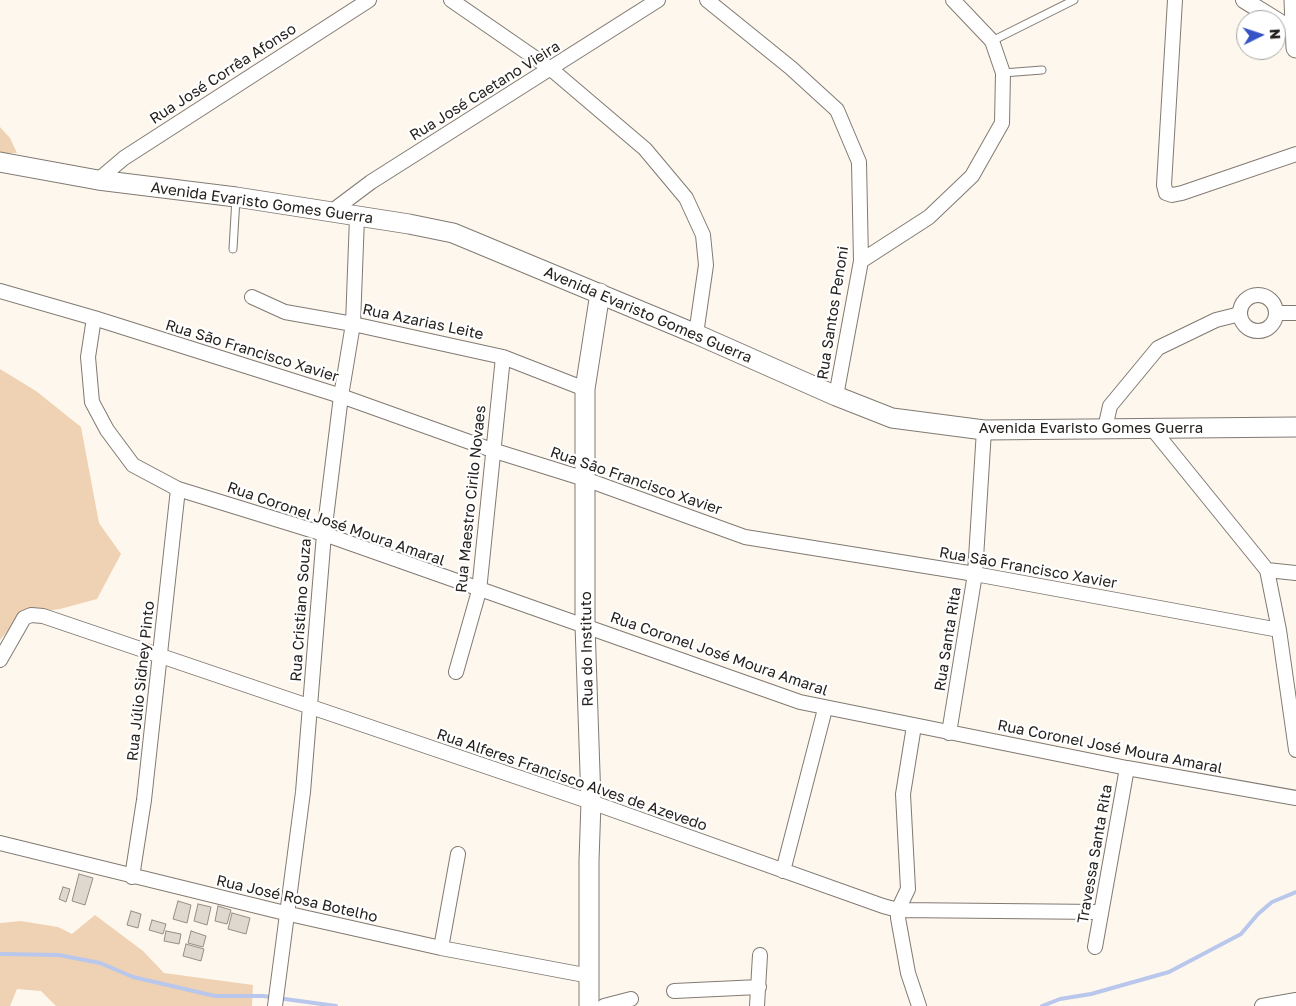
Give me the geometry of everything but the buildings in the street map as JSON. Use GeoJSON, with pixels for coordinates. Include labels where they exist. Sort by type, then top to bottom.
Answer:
{"type":"FeatureCollection","features":[{"type":"Feature","properties":{"kind":"main road"},"geometry":{"type":"LineString","coordinates":[[1294,0],[1295,39]]}},
{"type":"Feature","properties":{"kind":"main road","name":"Avenida Evaristo Gomes Guerra"},"geometry":{"type":"LineString","coordinates":[[0,162],[98,180],[236,197],[409,224],[453,233],[600,293],[836,396],[892,418],[984,430],[1296,427]]}},
{"type":"Feature","properties":{"kind":"main road","name":"Rua do Instituto"},"geometry":{"type":"LineString","coordinates":[[589,1006],[588,861],[591,802],[585,625],[585,389],[600,293]]}},
{"type":"Feature","properties":{"kind":"street","name":"Rua José Corrêa Afonso"},"geometry":{"type":"LineString","coordinates":[[98,180],[124,158],[369,0]]}},
{"type":"Feature","properties":{"kind":"street"},"geometry":{"type":"LineString","coordinates":[[451,0],[551,69],[645,149],[686,198],[703,235],[706,265],[696,334]]}},
{"type":"Feature","properties":{"kind":"street","name":"Rua José Caetano Vieira"},"geometry":{"type":"LineString","coordinates":[[330,212],[370,182],[658,0]]}},
{"type":"Feature","properties":{"kind":"street","name":"Rua Santos Penoni"},"geometry":{"type":"LineString","coordinates":[[707,0],[792,68],[837,110],[859,162],[861,261],[836,396]]}},
{"type":"Feature","properties":{"kind":"street"},"geometry":{"type":"LineString","coordinates":[[861,261],[929,217],[972,176],[1002,123],[1003,73],[992,41],[953,0]]}},
{"type":"Feature","properties":{"kind":"street"},"geometry":{"type":"LineString","coordinates":[[1175,0],[1164,184],[1166,192],[1172,195],[1182,193],[1296,154]]}},
{"type":"Feature","properties":{"kind":"street"},"geometry":{"type":"LineString","coordinates":[[1244,0],[1295,39]]}},
{"type":"Feature","properties":{"kind":"street","name":"Rua Cristiano Souza"},"geometry":{"type":"LineString","coordinates":[[275,1006],[285,913],[303,792],[324,534],[341,396],[353,324],[357,217]]}},
{"type":"Feature","properties":{"kind":"street","name":"Rua São Francisco Xavier"},"geometry":{"type":"LineString","coordinates":[[0,291],[94,318],[341,396],[492,450],[585,479],[745,537],[975,574],[1279,630]]}},
{"type":"Feature","properties":{"kind":"street"},"geometry":{"type":"LineString","coordinates":[[1258,295],[1273,302],[1276,313],[1273,324],[1264,331],[1259,332],[1248,328],[1241,319],[1240,314],[1244,303],[1258,295]]}},
{"type":"Feature","properties":{"kind":"street","name":"Rua Azarias Leite"},"geometry":{"type":"LineString","coordinates":[[252,296],[285,312],[353,324],[503,357],[585,389]]}},
{"type":"Feature","properties":{"kind":"street"},"geometry":{"type":"LineString","coordinates":[[1276,313],[1296,313]]}},
{"type":"Feature","properties":{"kind":"street"},"geometry":{"type":"LineString","coordinates":[[1105,428],[1110,406],[1158,348],[1216,320],[1240,314]]}},
{"type":"Feature","properties":{"kind":"street","name":"Rua Coronel José Moura Amaral"},"geometry":{"type":"LineString","coordinates":[[94,318],[88,357],[92,402],[107,430],[133,465],[178,489],[324,534],[800,702],[826,709],[1127,768],[1296,798]]}},
{"type":"Feature","properties":{"kind":"street","name":"Rua Maestro Cirilo Novaes"},"geometry":{"type":"LineString","coordinates":[[456,672],[479,590],[503,357]]}},
{"type":"Feature","properties":{"kind":"street"},"geometry":{"type":"LineString","coordinates":[[1151,427],[1266,570],[1279,630],[1296,750]]}},
{"type":"Feature","properties":{"kind":"street","name":"Rua Santa Rita"},"geometry":{"type":"LineString","coordinates":[[949,733],[975,574],[984,430]]}},
{"type":"Feature","properties":{"kind":"street","name":"Rua Júlio Sidney Pinto"},"geometry":{"type":"LineString","coordinates":[[132,877],[144,800],[178,489]]}},
{"type":"Feature","properties":{"kind":"street"},"geometry":{"type":"LineString","coordinates":[[1266,570],[1296,573]]}},
{"type":"Feature","properties":{"kind":"street","name":"Rua Alferes Francisco Alves de Azevedo"},"geometry":{"type":"LineString","coordinates":[[0,660],[24,618],[31,615],[43,616],[591,802],[898,910],[1100,912]]}},
{"type":"Feature","properties":{"kind":"street"},"geometry":{"type":"LineString","coordinates":[[783,871],[826,709]]}},
{"type":"Feature","properties":{"kind":"street"},"geometry":{"type":"LineString","coordinates":[[914,726],[904,794],[908,889],[898,910],[901,942],[918,1006]]}},
{"type":"Feature","properties":{"kind":"street","name":"Travessa Santa Rita"},"geometry":{"type":"LineString","coordinates":[[1095,947],[1127,768]]}},
{"type":"Feature","properties":{"kind":"street","name":"Rua José Rosa Botelho"},"geometry":{"type":"LineString","coordinates":[[0,843],[132,877],[285,913],[441,948],[590,976]]}},
{"type":"Feature","properties":{"kind":"street"},"geometry":{"type":"LineString","coordinates":[[441,948],[458,854]]}},
{"type":"Feature","properties":{"kind":"street"},"geometry":{"type":"LineString","coordinates":[[757,1006],[760,955]]}},
{"type":"Feature","properties":{"kind":"street"},"geometry":{"type":"LineString","coordinates":[[674,991],[759,987]]}},
{"type":"Feature","properties":{"kind":"street"},"geometry":{"type":"LineString","coordinates":[[604,1006],[631,999]]}},
{"type":"Feature","properties":{"kind":"street"},"geometry":{"type":"LineString","coordinates":[[1262,1006],[1296,1000]]}},
{"type":"Feature","properties":{"kind":"lane"},"geometry":{"type":"LineString","coordinates":[[992,41],[1074,0]]}},
{"type":"Feature","properties":{"kind":"lane"},"geometry":{"type":"LineString","coordinates":[[1003,73],[1042,70]]}},
{"type":"Feature","properties":{"kind":"lane"},"geometry":{"type":"LineString","coordinates":[[233,249],[236,197]]}},
{"type":"Feature","properties":{"kind":"shaded area"},"geometry":{"type":"Polygon","coordinates":[[[0,127],[10,138],[17,153],[0,153],[0,127]]]}},
{"type":"Feature","properties":{"kind":"shaded area"},"geometry":{"type":"Polygon","coordinates":[[[0,369],[36,391],[81,427],[99,523],[121,554],[97,599],[60,609],[23,614],[0,640],[0,369]]]}},
{"type":"Feature","properties":{"kind":"shaded area"},"geometry":{"type":"Polygon","coordinates":[[[95,915],[143,951],[164,973],[253,985],[252,1006],[56,1006],[41,991],[17,989],[10,1006],[0,1006],[0,923],[21,921],[58,927],[72,934],[95,915]]]}},
{"type":"Feature","properties":{"kind":"waterway"},"geometry":{"type":"LineString","coordinates":[[1042,1006],[1060,999],[1091,994],[1169,972],[1241,934],[1258,914],[1272,902],[1296,892]]}},
{"type":"Feature","properties":{"kind":"waterway"},"geometry":{"type":"LineString","coordinates":[[0,954],[59,955],[100,963],[133,977],[215,996],[263,996],[336,1006]]}}]}
